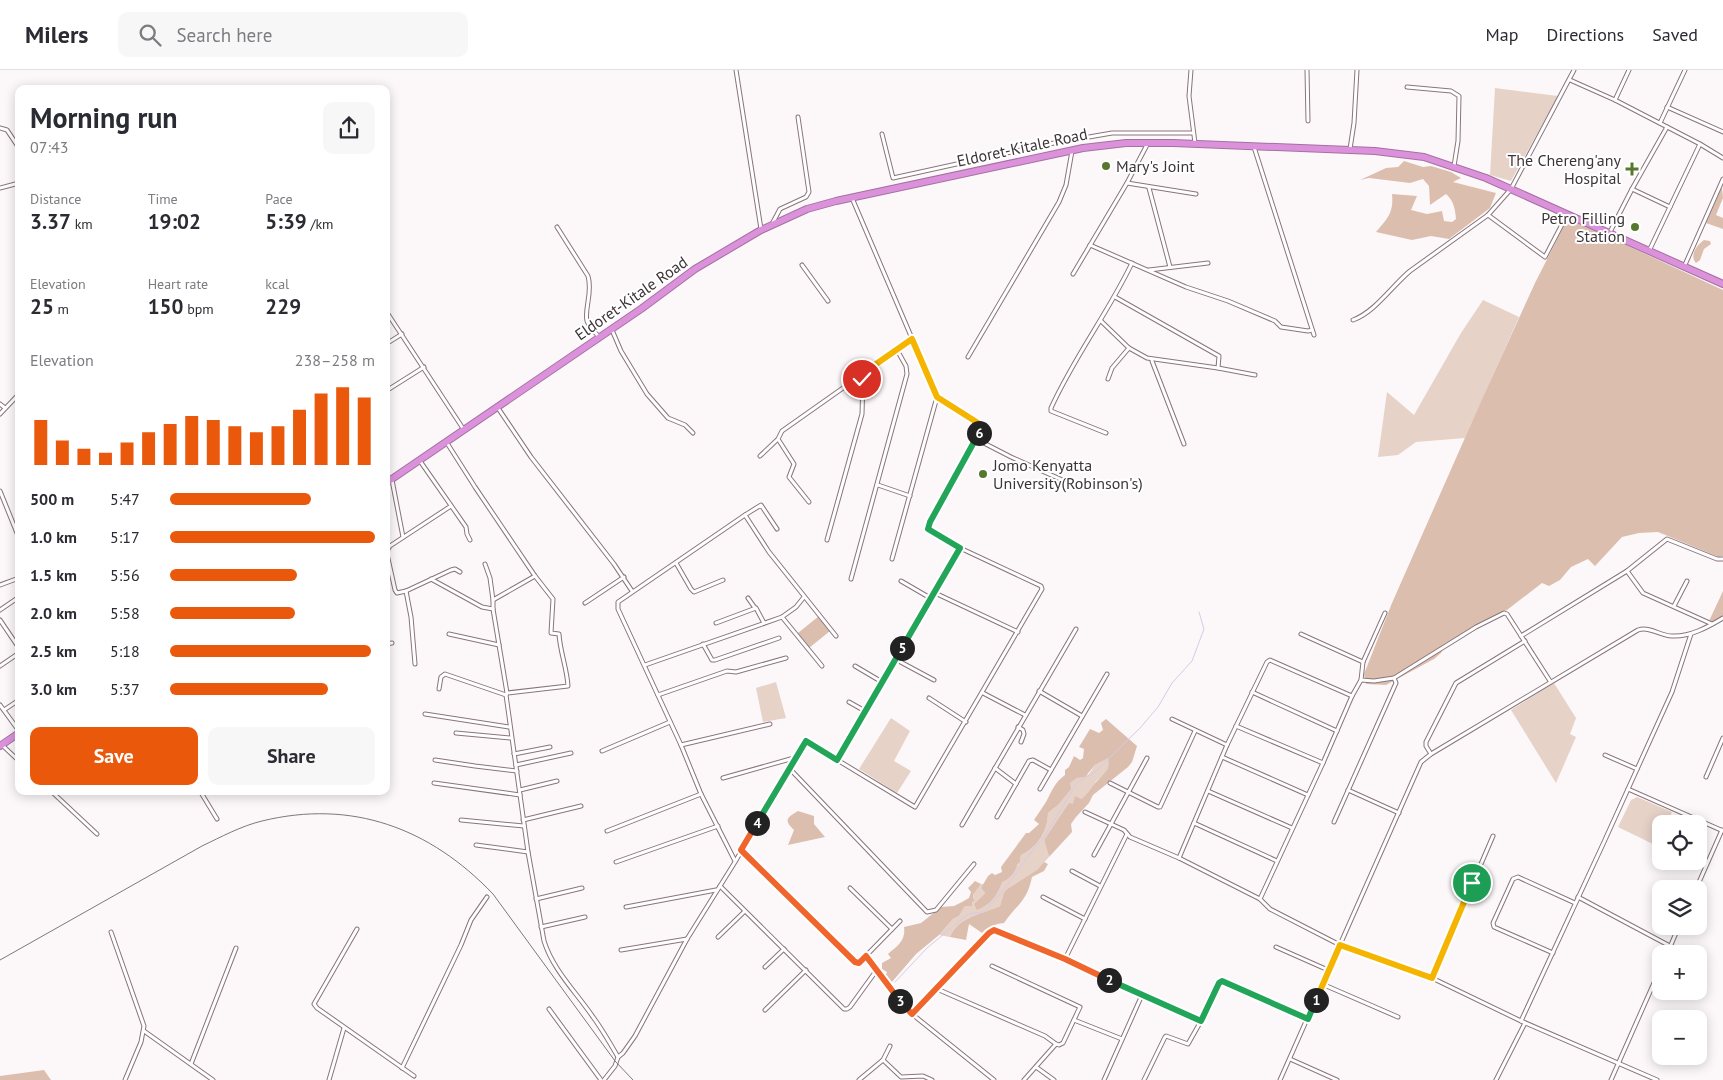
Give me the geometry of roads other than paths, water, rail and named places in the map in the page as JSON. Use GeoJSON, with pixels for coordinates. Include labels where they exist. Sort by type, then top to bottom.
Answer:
{"type":"FeatureCollection","features":[{"type":"Feature","properties":{"kind":"highway","name":"Eldoret-Kitale Road"},"geometry":{"type":"LineString","coordinates":[[390,480],[600,338],[695,269],[761,230],[807,209],[852,197],[1072,150],[1148,142],[1349,150],[1412,155],[1454,166],[1511,189],[1723,284]]}},
{"type":"Feature","properties":{"kind":"highway"},"geometry":{"type":"LineString","coordinates":[[1712,279],[1723,279]]}},
{"type":"Feature","properties":{"kind":"highway"},"geometry":{"type":"LineString","coordinates":[[1,745],[15,735]]}},
{"type":"Feature","properties":{"kind":"street"},"geometry":{"type":"LineString","coordinates":[[736,70],[761,230]]}},
{"type":"Feature","properties":{"kind":"street"},"geometry":{"type":"LineString","coordinates":[[1191,70],[1189,96],[1195,144]]}},
{"type":"Feature","properties":{"kind":"street"},"geometry":{"type":"LineString","coordinates":[[1307,70],[1308,121]]}},
{"type":"Feature","properties":{"kind":"street"},"geometry":{"type":"LineString","coordinates":[[1349,150],[1354,123],[1357,70]]}},
{"type":"Feature","properties":{"kind":"street"},"geometry":{"type":"LineString","coordinates":[[1353,320],[1367,313],[1410,271],[1488,215],[1511,189],[1574,70]]}},
{"type":"Feature","properties":{"kind":"street"},"geometry":{"type":"LineString","coordinates":[[1615,100],[1629,70]]}},
{"type":"Feature","properties":{"kind":"street"},"geometry":{"type":"LineString","coordinates":[[1660,124],[1685,70]]}},
{"type":"Feature","properties":{"kind":"street"},"geometry":{"type":"LineString","coordinates":[[1570,80],[1615,100],[1723,158]]}},
{"type":"Feature","properties":{"kind":"street"},"geometry":{"type":"LineString","coordinates":[[1407,87],[1451,91],[1459,96],[1458,141],[1454,166]]}},
{"type":"Feature","properties":{"kind":"street"},"geometry":{"type":"LineString","coordinates":[[1667,108],[1723,132]]}},
{"type":"Feature","properties":{"kind":"street"},"geometry":{"type":"LineString","coordinates":[[772,225],[780,209],[806,197],[809,192],[798,117]]}},
{"type":"Feature","properties":{"kind":"street"},"geometry":{"type":"LineString","coordinates":[[1610,234],[1632,189],[1667,127]]}},
{"type":"Feature","properties":{"kind":"street"},"geometry":{"type":"LineString","coordinates":[[0,128],[7,130],[15,142]]}},
{"type":"Feature","properties":{"kind":"street"},"geometry":{"type":"LineString","coordinates":[[882,134],[893,178],[1043,145],[1112,133],[1193,133]]}},
{"type":"Feature","properties":{"kind":"street"},"geometry":{"type":"LineString","coordinates":[[1073,274],[1127,183],[1148,142]]}},
{"type":"Feature","properties":{"kind":"street"},"geometry":{"type":"LineString","coordinates":[[1649,251],[1700,144]]}},
{"type":"Feature","properties":{"kind":"street"},"geometry":{"type":"LineString","coordinates":[[1254,146],[1314,336]]}},
{"type":"Feature","properties":{"kind":"street"},"geometry":{"type":"LineString","coordinates":[[968,357],[1059,202],[1066,185],[1072,150]]}},
{"type":"Feature","properties":{"kind":"street"},"geometry":{"type":"LineString","coordinates":[[1684,266],[1722,185],[1723,179]]}},
{"type":"Feature","properties":{"kind":"street"},"geometry":{"type":"LineString","coordinates":[[1127,183],[1196,194]]}},
{"type":"Feature","properties":{"kind":"street"},"geometry":{"type":"LineString","coordinates":[[0,188],[15,184]]}},
{"type":"Feature","properties":{"kind":"street"},"geometry":{"type":"LineString","coordinates":[[1149,188],[1170,267]]}},
{"type":"Feature","properties":{"kind":"street"},"geometry":{"type":"LineString","coordinates":[[1632,189],[1670,207]]}},
{"type":"Feature","properties":{"kind":"street"},"geometry":{"type":"LineString","coordinates":[[549,1009],[602,1080],[615,1066],[618,1057],[635,1036],[687,939],[806,741],[915,807],[1042,589],[1041,586],[960,548],[928,529],[951,481],[976,439],[981,425],[937,397],[852,197]]}},
{"type":"Feature","properties":{"kind":"street"},"geometry":{"type":"LineString","coordinates":[[1488,215],[1545,257],[1567,214]]}},
{"type":"Feature","properties":{"kind":"street"},"geometry":{"type":"LineString","coordinates":[[557,227],[588,276],[590,297],[587,322],[600,338]]}},
{"type":"Feature","properties":{"kind":"street"},"geometry":{"type":"LineString","coordinates":[[1090,245],[1186,287],[1275,321],[1281,327],[1308,332],[1312,330]]}},
{"type":"Feature","properties":{"kind":"street"},"geometry":{"type":"LineString","coordinates":[[1147,270],[1208,262]]}},
{"type":"Feature","properties":{"kind":"street"},"geometry":{"type":"LineString","coordinates":[[1106,433],[1051,411],[1051,408],[1115,297],[1132,263]]}},
{"type":"Feature","properties":{"kind":"street"},"geometry":{"type":"LineString","coordinates":[[802,265],[828,301]]}},
{"type":"Feature","properties":{"kind":"street"},"geometry":{"type":"LineString","coordinates":[[1115,297],[1219,356],[1218,368]]}},
{"type":"Feature","properties":{"kind":"street"},"geometry":{"type":"LineString","coordinates":[[390,317],[465,430]]}},
{"type":"Feature","properties":{"kind":"street"},"geometry":{"type":"LineString","coordinates":[[1101,320],[1128,348],[1152,360],[1218,368],[1255,375]]}},
{"type":"Feature","properties":{"kind":"street"},"geometry":{"type":"LineString","coordinates":[[612,329],[625,359],[647,394],[668,418],[685,425],[693,433]]}},
{"type":"Feature","properties":{"kind":"street"},"geometry":{"type":"LineString","coordinates":[[390,342],[402,334]]}},
{"type":"Feature","properties":{"kind":"street"},"geometry":{"type":"LineString","coordinates":[[760,456],[778,439],[782,430],[912,339]]}},
{"type":"Feature","properties":{"kind":"street"},"geometry":{"type":"LineString","coordinates":[[1108,378],[1112,368],[1128,348]]}},
{"type":"Feature","properties":{"kind":"street"},"geometry":{"type":"LineString","coordinates":[[851,579],[907,374],[906,366],[897,350]]}},
{"type":"Feature","properties":{"kind":"street"},"geometry":{"type":"LineString","coordinates":[[1152,360],[1184,444]]}},
{"type":"Feature","properties":{"kind":"street"},"geometry":{"type":"LineString","coordinates":[[390,388],[424,367]]}},
{"type":"Feature","properties":{"kind":"street"},"geometry":{"type":"LineString","coordinates":[[827,540],[862,414],[863,392],[860,376]]}},
{"type":"Feature","properties":{"kind":"street"},"geometry":{"type":"LineString","coordinates":[[892,559],[937,397]]}},
{"type":"Feature","properties":{"kind":"street"},"geometry":{"type":"LineString","coordinates":[[0,414],[15,398]]}},
{"type":"Feature","properties":{"kind":"street"},"geometry":{"type":"LineString","coordinates":[[0,404],[5,408]]}},
{"type":"Feature","properties":{"kind":"street"},"geometry":{"type":"LineString","coordinates":[[498,407],[531,457],[624,577],[632,591]]}},
{"type":"Feature","properties":{"kind":"street"},"geometry":{"type":"LineString","coordinates":[[778,439],[794,464],[789,477],[809,502]]}},
{"type":"Feature","properties":{"kind":"street"},"geometry":{"type":"LineString","coordinates":[[976,439],[1069,483]]}},
{"type":"Feature","properties":{"kind":"street"},"geometry":{"type":"LineString","coordinates":[[439,689],[441,678],[445,674],[507,694],[568,686],[566,670],[560,652],[559,634],[551,633],[554,599],[535,576],[447,443]]}},
{"type":"Feature","properties":{"kind":"street"},"geometry":{"type":"LineString","coordinates":[[420,460],[466,527],[470,540]]}},
{"type":"Feature","properties":{"kind":"street"},"geometry":{"type":"LineString","coordinates":[[390,485],[403,537]]}},
{"type":"Feature","properties":{"kind":"street"},"geometry":{"type":"LineString","coordinates":[[878,485],[910,496]]}},
{"type":"Feature","properties":{"kind":"street"},"geometry":{"type":"LineString","coordinates":[[0,491],[15,528]]}},
{"type":"Feature","properties":{"kind":"street"},"geometry":{"type":"LineString","coordinates":[[735,862],[701,794],[681,745],[618,609],[619,601],[632,591],[760,505],[776,529]]}},
{"type":"Feature","properties":{"kind":"street"},"geometry":{"type":"LineString","coordinates":[[390,546],[451,506]]}},
{"type":"Feature","properties":{"kind":"street"},"geometry":{"type":"LineString","coordinates":[[744,515],[769,552],[836,636]]}},
{"type":"Feature","properties":{"kind":"street"},"geometry":{"type":"LineString","coordinates":[[1521,636],[1627,571],[1665,540],[1669,539],[1717,559],[1723,559]]}},
{"type":"Feature","properties":{"kind":"street"},"geometry":{"type":"LineString","coordinates":[[837,760],[960,548]]}},
{"type":"Feature","properties":{"kind":"street"},"geometry":{"type":"LineString","coordinates":[[676,563],[694,592],[723,580]]}},
{"type":"Feature","properties":{"kind":"street"},"geometry":{"type":"LineString","coordinates":[[390,564],[397,593],[406,591],[451,570],[454,569],[460,572]]}},
{"type":"Feature","properties":{"kind":"street"},"geometry":{"type":"LineString","coordinates":[[485,564],[490,578],[528,852],[548,955],[594,1018],[618,1057]]}},
{"type":"Feature","properties":{"kind":"street"},"geometry":{"type":"LineString","coordinates":[[1627,571],[1641,592],[1712,624]]}},
{"type":"Feature","properties":{"kind":"street"},"geometry":{"type":"LineString","coordinates":[[493,600],[535,576]]}},
{"type":"Feature","properties":{"kind":"street"},"geometry":{"type":"LineString","coordinates":[[585,603],[624,577]]}},
{"type":"Feature","properties":{"kind":"street"},"geometry":{"type":"LineString","coordinates":[[0,585],[15,579]]}},
{"type":"Feature","properties":{"kind":"street"},"geometry":{"type":"LineString","coordinates":[[431,579],[482,606],[493,609]]}},
{"type":"Feature","properties":{"kind":"street"},"geometry":{"type":"LineString","coordinates":[[901,581],[932,599]]}},
{"type":"Feature","properties":{"kind":"street"},"geometry":{"type":"LineString","coordinates":[[1674,606],[1687,581]]}},
{"type":"Feature","properties":{"kind":"street"},"geometry":{"type":"LineString","coordinates":[[406,591],[411,617],[415,664]]}},
{"type":"Feature","properties":{"kind":"street"},"geometry":{"type":"LineString","coordinates":[[935,593],[1018,632]]}},
{"type":"Feature","properties":{"kind":"street"},"geometry":{"type":"LineString","coordinates":[[645,665],[782,617],[796,607],[804,597]]}},
{"type":"Feature","properties":{"kind":"street"},"geometry":{"type":"LineString","coordinates":[[748,598],[764,623]]}},
{"type":"Feature","properties":{"kind":"street"},"geometry":{"type":"LineString","coordinates":[[0,610],[15,600]]}},
{"type":"Feature","properties":{"kind":"street"},"geometry":{"type":"LineString","coordinates":[[716,622],[756,608]]}},
{"type":"Feature","properties":{"kind":"street"},"geometry":{"type":"LineString","coordinates":[[1260,898],[1361,680],[1363,662],[1385,613]]}},
{"type":"Feature","properties":{"kind":"street"},"geometry":{"type":"LineString","coordinates":[[1361,680],[1374,681],[1394,678],[1476,627],[1504,613],[1507,614],[1550,681]]}},
{"type":"Feature","properties":{"kind":"street"},"geometry":{"type":"LineString","coordinates":[[782,617],[822,666]]}},
{"type":"Feature","properties":{"kind":"street"},"geometry":{"type":"LineString","coordinates":[[1280,1080],[1422,762],[1431,754],[1550,681],[1638,630],[1647,629],[1672,636],[1691,634],[1723,618]]}},
{"type":"Feature","properties":{"kind":"street"},"geometry":{"type":"LineString","coordinates":[[0,620],[15,642]]}},
{"type":"Feature","properties":{"kind":"street"},"geometry":{"type":"LineString","coordinates":[[962,825],[1076,628]]}},
{"type":"Feature","properties":{"kind":"street"},"geometry":{"type":"LineString","coordinates":[[449,634],[499,645]]}},
{"type":"Feature","properties":{"kind":"street"},"geometry":{"type":"LineString","coordinates":[[1301,634],[1363,662]]}},
{"type":"Feature","properties":{"kind":"street"},"geometry":{"type":"LineString","coordinates":[[1521,1021],[1672,692],[1691,634]]}},
{"type":"Feature","properties":{"kind":"street"},"geometry":{"type":"LineString","coordinates":[[703,644],[712,660],[715,660],[779,638]]}},
{"type":"Feature","properties":{"kind":"street"},"geometry":{"type":"LineString","coordinates":[[1431,754],[1426,746],[1426,742],[1456,683],[1525,641]]}},
{"type":"Feature","properties":{"kind":"street"},"geometry":{"type":"LineString","coordinates":[[0,666],[15,656]]}},
{"type":"Feature","properties":{"kind":"street"},"geometry":{"type":"LineString","coordinates":[[658,695],[728,671],[736,672],[786,658]]}},
{"type":"Feature","properties":{"kind":"street"},"geometry":{"type":"LineString","coordinates":[[896,658],[934,680]]}},
{"type":"Feature","properties":{"kind":"street"},"geometry":{"type":"LineString","coordinates":[[1178,858],[1227,745],[1267,662],[1270,660],[1352,696]]}},
{"type":"Feature","properties":{"kind":"street"},"geometry":{"type":"LineString","coordinates":[[854,666],[882,682]]}},
{"type":"Feature","properties":{"kind":"street"},"geometry":{"type":"LineString","coordinates":[[1040,789],[1107,674]]}},
{"type":"Feature","properties":{"kind":"street"},"geometry":{"type":"LineString","coordinates":[[1334,822],[1396,683],[1394,678]]}},
{"type":"Feature","properties":{"kind":"street"},"geometry":{"type":"LineString","coordinates":[[1039,691],[1082,716]]}},
{"type":"Feature","properties":{"kind":"street"},"geometry":{"type":"LineString","coordinates":[[983,692],[1025,715]]}},
{"type":"Feature","properties":{"kind":"street"},"geometry":{"type":"LineString","coordinates":[[1252,692],[1337,731]]}},
{"type":"Feature","properties":{"kind":"street"},"geometry":{"type":"LineString","coordinates":[[929,698],[966,722]]}},
{"type":"Feature","properties":{"kind":"street"},"geometry":{"type":"LineString","coordinates":[[849,702],[865,711]]}},
{"type":"Feature","properties":{"kind":"street"},"geometry":{"type":"LineString","coordinates":[[4,710],[15,703]]}},
{"type":"Feature","properties":{"kind":"street"},"geometry":{"type":"LineString","coordinates":[[0,705],[15,726]]}},
{"type":"Feature","properties":{"kind":"street"},"geometry":{"type":"LineString","coordinates":[[425,714],[510,727]]}},
{"type":"Feature","properties":{"kind":"street"},"geometry":{"type":"LineString","coordinates":[[1172,719],[1227,745]]}},
{"type":"Feature","properties":{"kind":"street"},"geometry":{"type":"LineString","coordinates":[[602,751],[670,722]]}},
{"type":"Feature","properties":{"kind":"street"},"geometry":{"type":"LineString","coordinates":[[681,745],[770,724]]}},
{"type":"Feature","properties":{"kind":"street"},"geometry":{"type":"LineString","coordinates":[[1236,726],[1323,763]]}},
{"type":"Feature","properties":{"kind":"street"},"geometry":{"type":"LineString","coordinates":[[1018,727],[1023,730],[1024,734],[1021,742]]}},
{"type":"Feature","properties":{"kind":"street"},"geometry":{"type":"LineString","coordinates":[[1110,783],[1160,807],[1195,731]]}},
{"type":"Feature","properties":{"kind":"street"},"geometry":{"type":"LineString","coordinates":[[456,733],[511,738]]}},
{"type":"Feature","properties":{"kind":"street"},"geometry":{"type":"LineString","coordinates":[[1706,777],[1723,738]]}},
{"type":"Feature","properties":{"kind":"street"},"geometry":{"type":"LineString","coordinates":[[1,745],[15,757]]}},
{"type":"Feature","properties":{"kind":"street"},"geometry":{"type":"LineString","coordinates":[[514,754],[550,746]]}},
{"type":"Feature","properties":{"kind":"street"},"geometry":{"type":"LineString","coordinates":[[516,765],[571,753]]}},
{"type":"Feature","properties":{"kind":"street"},"geometry":{"type":"LineString","coordinates":[[1605,755],[1637,770]]}},
{"type":"Feature","properties":{"kind":"street"},"geometry":{"type":"LineString","coordinates":[[1222,757],[1308,795]]}},
{"type":"Feature","properties":{"kind":"street"},"geometry":{"type":"LineString","coordinates":[[723,778],[795,758]]}},
{"type":"Feature","properties":{"kind":"street"},"geometry":{"type":"LineString","coordinates":[[1094,855],[1147,758]]}},
{"type":"Feature","properties":{"kind":"street"},"geometry":{"type":"LineString","coordinates":[[435,760],[517,771]]}},
{"type":"Feature","properties":{"kind":"street"},"geometry":{"type":"LineString","coordinates":[[997,817],[1031,760],[1051,770]]}},
{"type":"Feature","properties":{"kind":"street"},"geometry":{"type":"LineString","coordinates":[[789,768],[927,912],[936,910],[974,864]]}},
{"type":"Feature","properties":{"kind":"street"},"geometry":{"type":"LineString","coordinates":[[995,768],[1016,784]]}},
{"type":"Feature","properties":{"kind":"street"},"geometry":{"type":"LineString","coordinates":[[434,783],[520,792],[557,781]]}},
{"type":"Feature","properties":{"kind":"street"},"geometry":{"type":"LineString","coordinates":[[1628,789],[1723,830],[1700,880]]}},
{"type":"Feature","properties":{"kind":"street"},"geometry":{"type":"LineString","coordinates":[[1208,790],[1292,828]]}},
{"type":"Feature","properties":{"kind":"street"},"geometry":{"type":"LineString","coordinates":[[1348,790],[1399,813]]}},
{"type":"Feature","properties":{"kind":"street"},"geometry":{"type":"LineString","coordinates":[[607,831],[701,794]]}},
{"type":"Feature","properties":{"kind":"street"},"geometry":{"type":"LineString","coordinates":[[55,795],[97,834]]}},
{"type":"Feature","properties":{"kind":"street"},"geometry":{"type":"LineString","coordinates":[[202,795],[217,819]]}},
{"type":"Feature","properties":{"kind":"street"},"geometry":{"type":"LineString","coordinates":[[524,820],[581,806]]}},
{"type":"Feature","properties":{"kind":"street"},"geometry":{"type":"LineString","coordinates":[[1085,812],[1124,830],[1130,838],[1178,858],[1260,898],[1270,909],[1340,945],[1432,978],[1525,1023],[1657,1080]]}},
{"type":"Feature","properties":{"kind":"street"},"geometry":{"type":"LineString","coordinates":[[461,820],[524,826]]}},
{"type":"Feature","properties":{"kind":"street"},"geometry":{"type":"LineString","coordinates":[[1194,823],[1277,861]]}},
{"type":"Feature","properties":{"kind":"street"},"geometry":{"type":"LineString","coordinates":[[616,862],[718,826]]}},
{"type":"Feature","properties":{"kind":"street"},"geometry":{"type":"LineString","coordinates":[[1065,959],[1127,834]]}},
{"type":"Feature","properties":{"kind":"street"},"geometry":{"type":"LineString","coordinates":[[1432,978],[1493,836]]}},
{"type":"Feature","properties":{"kind":"street"},"geometry":{"type":"LineString","coordinates":[[476,844],[528,852]]}},
{"type":"Feature","properties":{"kind":"street"},"geometry":{"type":"LineString","coordinates":[[741,850],[855,962],[859,963],[900,921]]}},
{"type":"Feature","properties":{"kind":"street"},"geometry":{"type":"LineString","coordinates":[[1072,871],[1100,886]]}},
{"type":"Feature","properties":{"kind":"street"},"geometry":{"type":"LineString","coordinates":[[1552,953],[1494,927],[1493,923],[1513,879],[1518,877],[1575,903]]}},
{"type":"Feature","properties":{"kind":"street"},"geometry":{"type":"LineString","coordinates":[[720,886],[842,1008],[847,1009],[876,971]]}},
{"type":"Feature","properties":{"kind":"street"},"geometry":{"type":"LineString","coordinates":[[536,899],[582,888]]}},
{"type":"Feature","properties":{"kind":"street"},"geometry":{"type":"LineString","coordinates":[[850,888],[892,929]]}},
{"type":"Feature","properties":{"kind":"street"},"geometry":{"type":"LineString","coordinates":[[626,907],[717,890]]}},
{"type":"Feature","properties":{"kind":"street"},"geometry":{"type":"LineString","coordinates":[[402,1068],[462,945],[471,920],[487,897]]}},
{"type":"Feature","properties":{"kind":"street"},"geometry":{"type":"LineString","coordinates":[[1578,897],[1668,945]]}},
{"type":"Feature","properties":{"kind":"street"},"geometry":{"type":"LineString","coordinates":[[1043,898],[1084,919]]}},
{"type":"Feature","properties":{"kind":"street"},"geometry":{"type":"LineString","coordinates":[[718,937],[744,912]]}},
{"type":"Feature","properties":{"kind":"street"},"geometry":{"type":"LineString","coordinates":[[542,927],[585,917]]}},
{"type":"Feature","properties":{"kind":"street"},"geometry":{"type":"LineString","coordinates":[[357,929],[314,1002],[317,1008],[344,1028],[414,1076]]}},
{"type":"Feature","properties":{"kind":"street"},"geometry":{"type":"LineString","coordinates":[[912,1014],[994,930],[1065,959],[1201,1021]]}},
{"type":"Feature","properties":{"kind":"street"},"geometry":{"type":"LineString","coordinates":[[111,932],[144,1031],[125,1080]]}},
{"type":"Feature","properties":{"kind":"street"},"geometry":{"type":"LineString","coordinates":[[621,950],[687,939]]}},
{"type":"Feature","properties":{"kind":"street"},"geometry":{"type":"LineString","coordinates":[[1276,947],[1328,970]]}},
{"type":"Feature","properties":{"kind":"street"},"geometry":{"type":"LineString","coordinates":[[191,1064],[236,948]]}},
{"type":"Feature","properties":{"kind":"street"},"geometry":{"type":"LineString","coordinates":[[765,967],[784,949]]}},
{"type":"Feature","properties":{"kind":"street"},"geometry":{"type":"LineString","coordinates":[[866,956],[912,1014],[994,1080]]}},
{"type":"Feature","properties":{"kind":"street"},"geometry":{"type":"LineString","coordinates":[[992,966],[1078,1005],[1080,1008],[1063,1043],[1056,1044],[1024,1080]]}},
{"type":"Feature","properties":{"kind":"street"},"geometry":{"type":"LineString","coordinates":[[765,1010],[806,970]]}},
{"type":"Feature","properties":{"kind":"street"},"geometry":{"type":"LineString","coordinates":[[1144,1080],[1166,1036],[1188,1044],[1219,983],[1222,981],[1308,1019]]}},
{"type":"Feature","properties":{"kind":"street"},"geometry":{"type":"LineString","coordinates":[[1322,984],[1398,1017]]}},
{"type":"Feature","properties":{"kind":"street"},"geometry":{"type":"LineString","coordinates":[[1611,1080],[1652,987]]}},
{"type":"Feature","properties":{"kind":"street"},"geometry":{"type":"LineString","coordinates":[[937,989],[1045,1036],[1056,1044]]}},
{"type":"Feature","properties":{"kind":"street"},"geometry":{"type":"LineString","coordinates":[[1104,1080],[1142,995]]}},
{"type":"Feature","properties":{"kind":"street"},"geometry":{"type":"LineString","coordinates":[[1074,1020],[1122,1039]]}},
{"type":"Feature","properties":{"kind":"street"},"geometry":{"type":"LineString","coordinates":[[1496,1080],[1525,1023]]}},
{"type":"Feature","properties":{"kind":"street"},"geometry":{"type":"LineString","coordinates":[[329,1080],[344,1028]]}},
{"type":"Feature","properties":{"kind":"street"},"geometry":{"type":"LineString","coordinates":[[144,1031],[214,1080]]}},
{"type":"Feature","properties":{"kind":"street"},"geometry":{"type":"LineString","coordinates":[[859,1080],[883,1060],[890,1046]]}},
{"type":"Feature","properties":{"kind":"street"},"geometry":{"type":"LineString","coordinates":[[1290,1059],[1337,1080]]}},
{"type":"Feature","properties":{"kind":"street"},"geometry":{"type":"LineString","coordinates":[[883,1060],[901,1078],[923,1076],[932,1080]]}},
{"type":"Feature","properties":{"kind":"street"},"geometry":{"type":"LineString","coordinates":[[1036,1066],[1054,1080]]}},
{"type":"Feature","properties":{"kind":"waterway"},"geometry":{"type":"LineString","coordinates":[[895,982],[927,948],[968,914],[984,912],[1042,840],[1077,783],[1095,772],[1140,728],[1158,707],[1172,683],[1192,661],[1204,629],[1199,612]]}},
{"type":"Feature","properties":{"kind":"railway"},"geometry":{"type":"LineString","coordinates":[[0,960],[202,846],[254,823],[295,815],[327,814],[358,817],[388,824],[416,836],[443,852],[469,871],[493,894],[615,1061],[633,1080]]}},
{"type":"Feature","properties":{"kind":"place","name":"Mary's Joint"},"geometry":{"type":"Point","coordinates":[1106,166]}},
{"type":"Feature","properties":{"kind":"place","name":"The Chereng'any Hospital"},"geometry":{"type":"Point","coordinates":[1632,169]}},
{"type":"Feature","properties":{"kind":"place","name":"Petro Filling Station"},"geometry":{"type":"Point","coordinates":[1635,227]}},
{"type":"Feature","properties":{"kind":"place","name":"Jomo Kenyatta University(Robinson's)"},"geometry":{"type":"Point","coordinates":[983,474]}}]}
